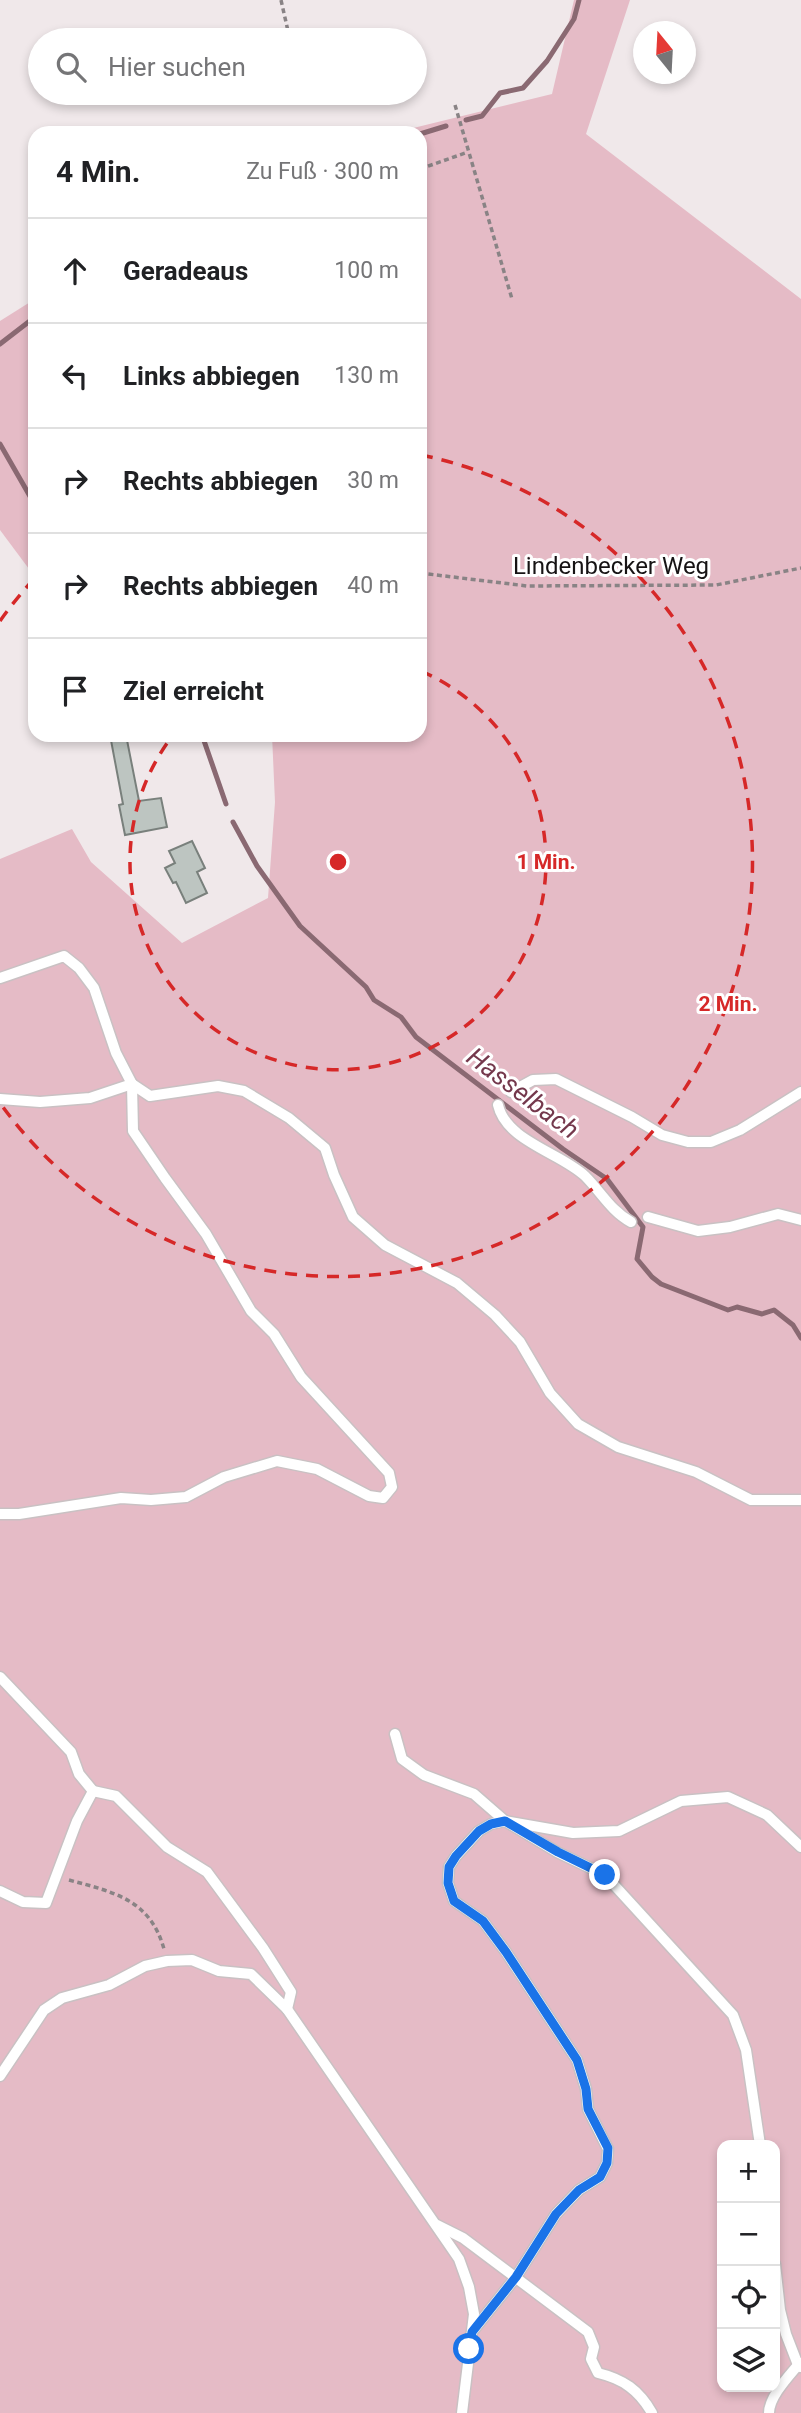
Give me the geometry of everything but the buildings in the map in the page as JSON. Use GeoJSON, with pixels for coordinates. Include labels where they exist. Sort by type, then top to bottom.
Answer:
{"type":"FeatureCollection","features":[{"type":"Feature","properties":{"kind":"lane"},"geometry":{"type":"LineString","coordinates":[[0,978],[64,956],[79,968],[93,988],[116,1054],[132,1084],[133,1131],[206,1234],[251,1311],[274,1334],[301,1377],[389,1473],[392,1487],[383,1498],[369,1496],[317,1469],[277,1461],[224,1476],[186,1497],[121,1499],[19,1514],[0,1514]]}},
{"type":"Feature","properties":{"kind":"lane"},"geometry":{"type":"LineString","coordinates":[[511,1092],[533,1080],[556,1079],[662,1135],[688,1142],[711,1142],[740,1130],[801,1092]]}},
{"type":"Feature","properties":{"kind":"lane"},"geometry":{"type":"LineString","coordinates":[[0,1099],[40,1102],[90,1098],[132,1084]]}},
{"type":"Feature","properties":{"kind":"lane"},"geometry":{"type":"LineString","coordinates":[[132,1084],[150,1096],[218,1086],[244,1091],[289,1118],[325,1149],[353,1217],[385,1245],[457,1283],[495,1315],[520,1342],[550,1393],[578,1424],[618,1447],[696,1472],[751,1500],[801,1500]]}},
{"type":"Feature","properties":{"kind":"lane"},"geometry":{"type":"LineString","coordinates":[[498,1105],[508,1127],[583,1174],[619,1215],[631,1223]]}},
{"type":"Feature","properties":{"kind":"lane"},"geometry":{"type":"LineString","coordinates":[[648,1217],[698,1231],[730,1227],[778,1214],[801,1220]]}},
{"type":"Feature","properties":{"kind":"lane"},"geometry":{"type":"LineString","coordinates":[[0,1677],[71,1752],[79,1773],[93,1791],[116,1796],[167,1847],[207,1872],[263,1948],[291,1992],[287,2009]]}},
{"type":"Feature","properties":{"kind":"lane"},"geometry":{"type":"LineString","coordinates":[[395,1734],[402,1759],[424,1775],[474,1794],[505,1821],[605,1875],[733,2015],[746,2050],[759,2140]]}},
{"type":"Feature","properties":{"kind":"lane"},"geometry":{"type":"LineString","coordinates":[[0,1891],[23,1902],[46,1903],[77,1821],[93,1791]]}},
{"type":"Feature","properties":{"kind":"lane"},"geometry":{"type":"LineString","coordinates":[[472,2332],[516,2277],[556,2214],[579,2190],[600,2177],[607,2163],[608,2148],[588,2109],[586,2089],[577,2060],[483,1921],[454,1901],[448,1883],[449,1867],[479,1831],[491,1824],[505,1821],[573,1833],[618,1831],[681,1801],[728,1797],[767,1815],[801,1847]]}},
{"type":"Feature","properties":{"kind":"lane"},"geometry":{"type":"LineString","coordinates":[[0,2076],[44,2010],[62,1998],[108,1985],[145,1966],[167,1961],[192,1960],[219,1971],[251,1974],[287,2009],[459,2259],[469,2287],[474,2314],[462,2413]]}},
{"type":"Feature","properties":{"kind":"lane"},"geometry":{"type":"LineString","coordinates":[[437,2225],[463,2238],[588,2332],[594,2347],[591,2359],[598,2373],[617,2378],[634,2388],[652,2413]]}},
{"type":"Feature","properties":{"kind":"lane"},"geometry":{"type":"LineString","coordinates":[[769,2413],[769,2407],[800,2365],[786,2334],[780,2310],[775,2266]]}},
{"type":"Feature","properties":{"kind":"path"},"geometry":{"type":"LineString","coordinates":[[281,0],[287,28]]}},
{"type":"Feature","properties":{"kind":"path"},"geometry":{"type":"LineString","coordinates":[[455,105],[512,299]]}},
{"type":"Feature","properties":{"kind":"path"},"geometry":{"type":"LineString","coordinates":[[427,167],[468,152]]}},
{"type":"Feature","properties":{"kind":"path","name":"Lindenbecker Weg"},"geometry":{"type":"LineString","coordinates":[[427,574],[527,586],[702,586],[801,568]]}},
{"type":"Feature","properties":{"kind":"path"},"geometry":{"type":"LineString","coordinates":[[58,1877],[111,1891],[144,1910],[161,1939],[167,1961]]}},
{"type":"Feature","properties":{"kind":"shaded area"},"geometry":{"type":"Polygon","coordinates":[[[574,0],[630,0],[586,134],[801,299],[801,2413],[0,2413],[0,859],[72,829],[91,862],[182,943],[268,898],[275,802],[272,742],[427,742],[427,126],[422,126],[552,94],[574,0]]]}},
{"type":"Feature","properties":{"kind":"shaded area"},"geometry":{"type":"Polygon","coordinates":[[[28,303],[28,568],[0,530],[0,321],[28,303]]]}},
{"type":"Feature","properties":{"kind":"waterway"},"geometry":{"type":"LineString","coordinates":[[466,120],[482,116],[500,93],[523,88],[547,61],[574,19],[579,0]]}},
{"type":"Feature","properties":{"kind":"waterway"},"geometry":{"type":"LineString","coordinates":[[427,132],[446,126]]}},
{"type":"Feature","properties":{"kind":"waterway"},"geometry":{"type":"LineString","coordinates":[[0,344],[28,322]]}},
{"type":"Feature","properties":{"kind":"waterway","name":"Hasselbach"},"geometry":{"type":"LineString","coordinates":[[0,444],[28,493]]}},
{"type":"Feature","properties":{"kind":"waterway","name":"Hasselbach"},"geometry":{"type":"LineString","coordinates":[[204,742],[226,804]]}},
{"type":"Feature","properties":{"kind":"waterway","name":"Hasselbach"},"geometry":{"type":"LineString","coordinates":[[233,822],[257,866],[300,926],[366,987],[374,1000],[401,1017],[416,1037],[563,1149],[607,1179],[643,1227],[637,1259],[652,1277],[661,1284],[728,1310],[737,1307],[762,1314],[774,1310],[793,1325],[801,1338]]}},
{"type":"Feature","properties":{"kind":"route"},"geometry":{"type":"LineString","coordinates":[[469,2349],[472,2332],[516,2277],[556,2214],[579,2190],[600,2177],[607,2163],[608,2148],[588,2109],[586,2089],[577,2060],[483,1921],[454,1901],[448,1883],[449,1867],[479,1831],[491,1824],[505,1821],[605,1875]]}}]}
